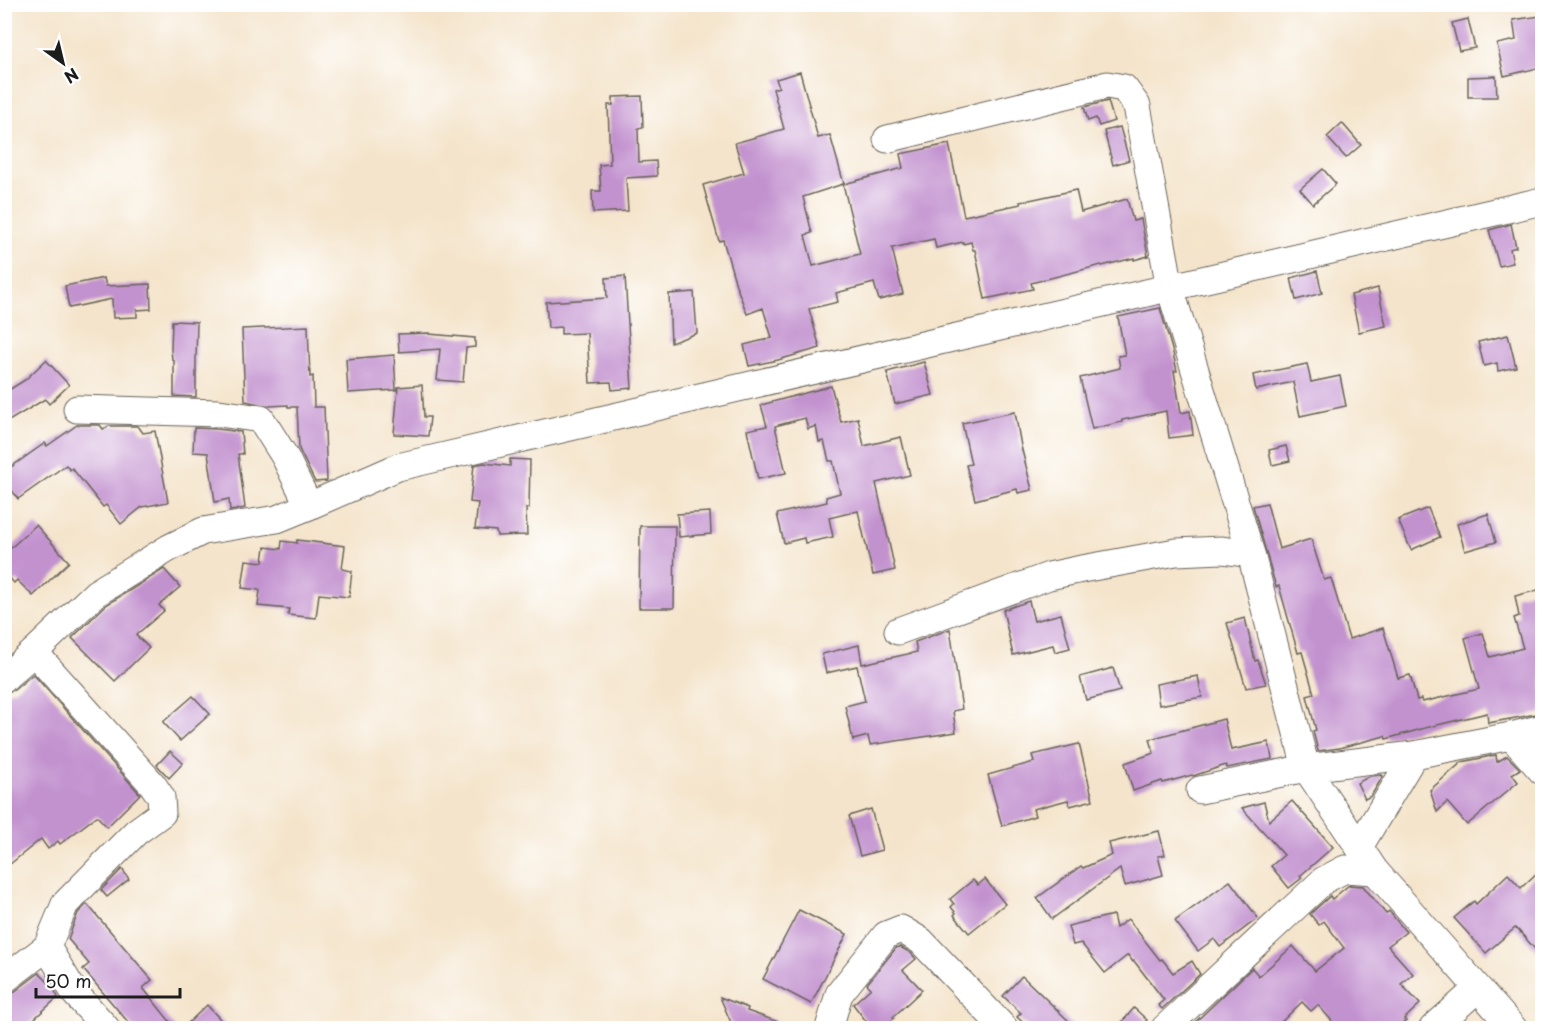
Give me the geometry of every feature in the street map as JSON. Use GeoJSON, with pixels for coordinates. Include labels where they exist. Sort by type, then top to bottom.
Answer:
{"type":"FeatureCollection","features":[{"type":"Feature","properties":{"kind":"street"},"geometry":{"type":"LineString","coordinates":[[887,139],[1107,85],[1124,88],[1137,106],[1170,288],[1251,554],[1306,768],[1375,871],[1514,1029]]}},
{"type":"Feature","properties":{"kind":"street"},"geometry":{"type":"LineString","coordinates":[[4,678],[96,593],[169,548],[203,531],[277,519],[398,467],[1542,201]]}},
{"type":"Feature","properties":{"kind":"street"},"geometry":{"type":"LineString","coordinates":[[77,410],[219,413],[261,419],[285,457],[309,506]]}},
{"type":"Feature","properties":{"kind":"street"},"geometry":{"type":"LineString","coordinates":[[898,631],[1049,576],[1176,552],[1222,550],[1251,554]]}},
{"type":"Feature","properties":{"kind":"street"},"geometry":{"type":"LineString","coordinates":[[4,980],[47,947],[65,904],[135,832],[162,813],[161,797],[153,785],[34,652]]}},
{"type":"Feature","properties":{"kind":"street"},"geometry":{"type":"LineString","coordinates":[[1200,790],[1306,768],[1414,755],[1542,728]]}},
{"type":"Feature","properties":{"kind":"street"},"geometry":{"type":"LineString","coordinates":[[1511,736],[1542,771]]}},
{"type":"Feature","properties":{"kind":"street"},"geometry":{"type":"LineString","coordinates":[[1359,847],[1414,755]]}},
{"type":"Feature","properties":{"kind":"street"},"geometry":{"type":"LineString","coordinates":[[1165,1029],[1324,880],[1345,869],[1375,871]]}},
{"type":"Feature","properties":{"kind":"street"},"geometry":{"type":"LineString","coordinates":[[829,1029],[839,994],[886,935],[901,929],[921,941],[1004,1029]]}},
{"type":"Feature","properties":{"kind":"street"},"geometry":{"type":"LineString","coordinates":[[47,947],[74,992],[106,1029]]}},
{"type":"Feature","properties":{"kind":"street"},"geometry":{"type":"LineString","coordinates":[[1433,1029],[1478,989]]}},
{"type":"Feature","properties":{"kind":"building"},"geometry":{"type":"Polygon","coordinates":[[[1540,16],[1542,67],[1504,76],[1497,44],[1516,40],[1513,20],[1540,16]]]}},
{"type":"Feature","properties":{"kind":"building"},"geometry":{"type":"Polygon","coordinates":[[[1468,19],[1475,48],[1459,51],[1452,23],[1468,19]]]}},
{"type":"Feature","properties":{"kind":"building"},"geometry":{"type":"Polygon","coordinates":[[[800,72],[818,138],[830,135],[844,184],[903,168],[900,154],[949,144],[964,216],[1076,190],[1081,212],[1127,199],[1133,221],[1141,219],[1148,256],[1031,283],[1033,289],[985,299],[975,250],[971,242],[936,248],[934,239],[892,248],[903,294],[879,300],[874,283],[836,293],[838,302],[809,309],[820,348],[749,366],[744,345],[772,338],[763,308],[747,314],[723,240],[719,241],[703,185],[744,173],[735,143],[784,129],[773,89],[779,87],[776,79],[800,72]],[[843,184],[803,197],[812,233],[805,235],[813,266],[860,254],[843,184]]]}},
{"type":"Feature","properties":{"kind":"building"},"geometry":{"type":"Polygon","coordinates":[[[1496,76],[1497,97],[1468,97],[1468,77],[1496,76]]]}},
{"type":"Feature","properties":{"kind":"building"},"geometry":{"type":"Polygon","coordinates":[[[642,96],[643,127],[638,128],[639,162],[656,161],[657,176],[626,178],[628,211],[593,213],[592,191],[601,191],[599,165],[610,164],[608,105],[613,105],[613,97],[642,96]]]}},
{"type":"Feature","properties":{"kind":"building"},"geometry":{"type":"Polygon","coordinates":[[[1108,101],[1114,121],[1099,126],[1096,118],[1088,121],[1084,107],[1108,101]]]}},
{"type":"Feature","properties":{"kind":"building"},"geometry":{"type":"Polygon","coordinates":[[[1342,123],[1361,145],[1346,158],[1327,137],[1342,123]]]}},
{"type":"Feature","properties":{"kind":"building"},"geometry":{"type":"Polygon","coordinates":[[[1120,127],[1129,160],[1113,165],[1104,131],[1120,127]]]}},
{"type":"Feature","properties":{"kind":"building"},"geometry":{"type":"Polygon","coordinates":[[[1323,169],[1336,184],[1313,204],[1300,189],[1323,169]]]}},
{"type":"Feature","properties":{"kind":"building"},"geometry":{"type":"Polygon","coordinates":[[[1511,224],[1516,247],[1510,249],[1513,263],[1499,266],[1489,230],[1511,224]]]}},
{"type":"Feature","properties":{"kind":"building"},"geometry":{"type":"Polygon","coordinates":[[[1317,271],[1322,293],[1296,300],[1291,278],[1317,271]]]}},
{"type":"Feature","properties":{"kind":"building"},"geometry":{"type":"Polygon","coordinates":[[[625,276],[632,388],[612,390],[611,382],[590,383],[587,333],[561,334],[561,327],[548,328],[546,302],[607,298],[606,278],[625,276]]]}},
{"type":"Feature","properties":{"kind":"building"},"geometry":{"type":"Polygon","coordinates":[[[104,278],[106,286],[150,284],[151,309],[137,310],[137,317],[113,318],[112,299],[69,308],[65,286],[104,278]]]}},
{"type":"Feature","properties":{"kind":"building"},"geometry":{"type":"Polygon","coordinates":[[[1378,288],[1386,326],[1359,332],[1351,295],[1378,288]]]}},
{"type":"Feature","properties":{"kind":"building"},"geometry":{"type":"Polygon","coordinates":[[[694,292],[697,333],[671,343],[669,294],[694,292]]]}},
{"type":"Feature","properties":{"kind":"building"},"geometry":{"type":"Polygon","coordinates":[[[1160,308],[1177,371],[1174,371],[1181,413],[1190,411],[1193,435],[1169,438],[1166,411],[1092,429],[1080,378],[1120,368],[1118,356],[1125,355],[1118,317],[1160,308]]]}},
{"type":"Feature","properties":{"kind":"building"},"geometry":{"type":"Polygon","coordinates":[[[172,321],[197,322],[196,397],[174,396],[172,321]]]}},
{"type":"Feature","properties":{"kind":"building"},"geometry":{"type":"Polygon","coordinates":[[[308,326],[314,407],[324,407],[327,481],[315,482],[299,449],[297,407],[269,406],[245,401],[242,329],[308,326]]]}},
{"type":"Feature","properties":{"kind":"building"},"geometry":{"type":"Polygon","coordinates":[[[429,333],[475,338],[475,347],[466,348],[463,382],[437,380],[440,349],[399,352],[398,334],[429,333]]]}},
{"type":"Feature","properties":{"kind":"building"},"geometry":{"type":"Polygon","coordinates":[[[1508,335],[1516,367],[1498,371],[1497,363],[1484,366],[1478,342],[1508,335]]]}},
{"type":"Feature","properties":{"kind":"building"},"geometry":{"type":"Polygon","coordinates":[[[394,355],[396,390],[348,393],[346,359],[394,355]]]}},
{"type":"Feature","properties":{"kind":"building"},"geometry":{"type":"Polygon","coordinates":[[[46,360],[69,385],[49,404],[45,399],[4,424],[4,393],[25,380],[46,360]]]}},
{"type":"Feature","properties":{"kind":"building"},"geometry":{"type":"Polygon","coordinates":[[[924,362],[933,395],[895,404],[887,372],[924,362]]]}},
{"type":"Feature","properties":{"kind":"building"},"geometry":{"type":"Polygon","coordinates":[[[1307,364],[1311,382],[1340,376],[1346,406],[1300,416],[1293,382],[1256,390],[1253,375],[1307,364]]]}},
{"type":"Feature","properties":{"kind":"building"},"geometry":{"type":"Polygon","coordinates":[[[422,385],[424,417],[430,417],[428,436],[394,434],[398,387],[422,385]]]}},
{"type":"Feature","properties":{"kind":"building"},"geometry":{"type":"Polygon","coordinates":[[[831,386],[841,422],[858,418],[864,446],[901,437],[910,475],[876,483],[895,570],[873,575],[858,511],[829,518],[833,537],[805,543],[804,538],[784,543],[777,514],[827,502],[826,497],[840,493],[833,461],[829,461],[824,441],[819,442],[816,426],[808,429],[805,418],[775,426],[786,473],[758,479],[747,430],[767,426],[761,405],[831,386]]]}},
{"type":"Feature","properties":{"kind":"building"},"geometry":{"type":"Polygon","coordinates":[[[1015,412],[1032,490],[1018,493],[1017,489],[975,500],[966,465],[971,464],[962,423],[1015,412]]]}},
{"type":"Feature","properties":{"kind":"building"},"geometry":{"type":"Polygon","coordinates":[[[77,425],[100,425],[103,429],[109,426],[138,426],[143,433],[155,431],[168,502],[142,507],[121,524],[106,505],[103,507],[72,468],[70,470],[66,465],[18,499],[4,479],[4,472],[45,443],[47,446],[77,425]]]}},
{"type":"Feature","properties":{"kind":"building"},"geometry":{"type":"Polygon","coordinates":[[[194,428],[241,432],[243,454],[238,454],[245,508],[230,511],[229,499],[215,502],[208,453],[193,452],[194,428]]]}},
{"type":"Feature","properties":{"kind":"building"},"geometry":{"type":"Polygon","coordinates":[[[1286,446],[1290,461],[1272,465],[1269,450],[1286,446]]]}},
{"type":"Feature","properties":{"kind":"building"},"geometry":{"type":"Polygon","coordinates":[[[510,459],[530,460],[529,508],[526,508],[527,535],[497,536],[496,531],[475,529],[478,503],[470,502],[474,465],[484,463],[510,466],[510,459]]]}},
{"type":"Feature","properties":{"kind":"building"},"geometry":{"type":"Polygon","coordinates":[[[1267,503],[1279,549],[1311,539],[1324,580],[1331,578],[1349,639],[1383,628],[1398,678],[1410,675],[1417,700],[1421,699],[1422,702],[1479,689],[1465,638],[1483,633],[1490,657],[1523,648],[1514,618],[1519,616],[1515,596],[1542,589],[1542,713],[1488,723],[1487,713],[1386,739],[1385,736],[1318,751],[1313,731],[1316,730],[1307,696],[1314,694],[1302,652],[1298,653],[1279,586],[1276,587],[1253,506],[1267,503]]]}},
{"type":"Feature","properties":{"kind":"building"},"geometry":{"type":"Polygon","coordinates":[[[1428,508],[1440,537],[1411,550],[1398,520],[1428,508]]]}},
{"type":"Feature","properties":{"kind":"building"},"geometry":{"type":"Polygon","coordinates":[[[710,512],[711,534],[679,537],[677,514],[710,512]]]}},
{"type":"Feature","properties":{"kind":"building"},"geometry":{"type":"Polygon","coordinates":[[[1488,514],[1496,542],[1465,551],[1457,524],[1488,514]]]}},
{"type":"Feature","properties":{"kind":"building"},"geometry":{"type":"Polygon","coordinates":[[[36,525],[69,562],[33,596],[17,580],[14,583],[4,572],[4,554],[36,525]]]}},
{"type":"Feature","properties":{"kind":"building"},"geometry":{"type":"Polygon","coordinates":[[[640,526],[675,526],[674,608],[639,608],[640,526]]]}},
{"type":"Feature","properties":{"kind":"building"},"geometry":{"type":"Polygon","coordinates":[[[297,540],[345,546],[342,569],[352,571],[349,597],[319,594],[316,618],[288,615],[289,609],[258,606],[260,590],[242,588],[246,560],[263,562],[265,547],[281,549],[282,541],[297,543],[297,540]]]}},
{"type":"Feature","properties":{"kind":"building"},"geometry":{"type":"Polygon","coordinates":[[[164,569],[180,587],[159,605],[164,611],[136,635],[149,648],[115,681],[72,638],[106,605],[164,569]]]}},
{"type":"Feature","properties":{"kind":"building"},"geometry":{"type":"Polygon","coordinates":[[[1029,601],[1034,621],[1061,614],[1070,648],[1055,652],[1053,645],[1013,655],[1003,610],[1029,601]]]}},
{"type":"Feature","properties":{"kind":"building"},"geometry":{"type":"Polygon","coordinates":[[[1245,618],[1255,661],[1258,660],[1266,684],[1246,688],[1227,623],[1245,618]]]}},
{"type":"Feature","properties":{"kind":"building"},"geometry":{"type":"Polygon","coordinates":[[[950,629],[962,709],[953,711],[956,732],[870,745],[868,736],[853,740],[845,706],[865,701],[857,666],[826,673],[822,654],[859,645],[862,664],[917,652],[915,642],[950,629]]]}},
{"type":"Feature","properties":{"kind":"building"},"geometry":{"type":"Polygon","coordinates":[[[1113,668],[1120,691],[1086,700],[1080,677],[1113,668]]]}},
{"type":"Feature","properties":{"kind":"building"},"geometry":{"type":"Polygon","coordinates":[[[33,674],[140,794],[107,827],[97,816],[60,844],[58,841],[48,849],[41,839],[4,869],[4,693],[14,690],[33,674]]]}},
{"type":"Feature","properties":{"kind":"building"},"geometry":{"type":"Polygon","coordinates":[[[1198,676],[1202,697],[1159,705],[1156,684],[1198,676]]]}},
{"type":"Feature","properties":{"kind":"building"},"geometry":{"type":"Polygon","coordinates":[[[193,696],[210,714],[180,741],[163,722],[193,696]]]}},
{"type":"Feature","properties":{"kind":"building"},"geometry":{"type":"Polygon","coordinates":[[[1224,719],[1231,750],[1269,742],[1272,759],[1227,768],[1226,765],[1193,776],[1163,783],[1162,781],[1133,791],[1125,763],[1154,753],[1150,739],[1224,719]]]}},
{"type":"Feature","properties":{"kind":"building"},"geometry":{"type":"Polygon","coordinates":[[[1079,744],[1093,800],[1070,806],[1068,800],[1033,809],[1035,816],[1002,826],[988,775],[1034,762],[1032,755],[1079,744]]]}},
{"type":"Feature","properties":{"kind":"building"},"geometry":{"type":"Polygon","coordinates":[[[170,751],[183,763],[169,778],[157,765],[170,751]]]}},
{"type":"Feature","properties":{"kind":"building"},"geometry":{"type":"Polygon","coordinates":[[[1496,755],[1497,762],[1507,756],[1520,769],[1512,774],[1518,782],[1467,825],[1447,802],[1437,812],[1430,790],[1462,762],[1496,755]]]}},
{"type":"Feature","properties":{"kind":"building"},"geometry":{"type":"Polygon","coordinates":[[[1382,775],[1371,796],[1365,799],[1357,783],[1370,776],[1382,775]]]}},
{"type":"Feature","properties":{"kind":"building"},"geometry":{"type":"Polygon","coordinates":[[[1292,801],[1333,847],[1289,888],[1271,866],[1284,855],[1242,808],[1264,802],[1269,821],[1292,801]]]}},
{"type":"Feature","properties":{"kind":"building"},"geometry":{"type":"Polygon","coordinates":[[[871,809],[882,850],[860,856],[849,816],[871,809]]]}},
{"type":"Feature","properties":{"kind":"building"},"geometry":{"type":"Polygon","coordinates":[[[1159,831],[1165,855],[1158,856],[1163,875],[1125,886],[1120,869],[1052,919],[1037,898],[1081,866],[1083,868],[1112,855],[1109,843],[1159,831]]]}},
{"type":"Feature","properties":{"kind":"building"},"geometry":{"type":"Polygon","coordinates":[[[1542,868],[1542,957],[1515,928],[1486,953],[1454,918],[1474,901],[1476,904],[1508,874],[1521,888],[1542,868]]]}},
{"type":"Feature","properties":{"kind":"building"},"geometry":{"type":"Polygon","coordinates":[[[122,869],[129,879],[107,897],[101,890],[122,869]]]}},
{"type":"Feature","properties":{"kind":"building"},"geometry":{"type":"Polygon","coordinates":[[[985,879],[1005,904],[969,933],[954,915],[956,913],[951,907],[954,904],[950,899],[973,880],[978,885],[985,879]]]}},
{"type":"Feature","properties":{"kind":"building"},"geometry":{"type":"Polygon","coordinates":[[[1230,881],[1258,918],[1220,947],[1214,939],[1198,951],[1175,921],[1230,881]]]}},
{"type":"Feature","properties":{"kind":"building"},"geometry":{"type":"Polygon","coordinates":[[[1349,885],[1363,886],[1386,914],[1389,911],[1406,932],[1388,946],[1413,974],[1401,984],[1420,1004],[1404,1019],[1406,1021],[1398,1029],[1339,1029],[1318,1005],[1311,1011],[1302,1002],[1274,1029],[1237,1029],[1230,1020],[1220,1029],[1188,1029],[1252,968],[1259,976],[1293,946],[1315,971],[1344,948],[1324,921],[1319,925],[1310,914],[1330,896],[1332,899],[1349,885]]]}},
{"type":"Feature","properties":{"kind":"building"},"geometry":{"type":"Polygon","coordinates":[[[87,904],[152,980],[143,988],[176,1029],[134,1029],[83,969],[89,964],[68,939],[78,913],[87,904]]]}},
{"type":"Feature","properties":{"kind":"building"},"geometry":{"type":"Polygon","coordinates":[[[799,910],[847,934],[811,1004],[763,979],[799,910]]]}},
{"type":"Feature","properties":{"kind":"building"},"geometry":{"type":"Polygon","coordinates":[[[1113,915],[1116,928],[1128,919],[1173,973],[1192,961],[1200,974],[1162,1009],[1158,1005],[1164,1000],[1128,955],[1105,973],[1081,943],[1073,945],[1068,926],[1113,915]]]}},
{"type":"Feature","properties":{"kind":"building"},"geometry":{"type":"Polygon","coordinates":[[[900,947],[916,959],[903,970],[922,990],[882,1029],[872,1029],[853,1004],[871,988],[867,984],[896,948],[900,947]]]}},
{"type":"Feature","properties":{"kind":"building"},"geometry":{"type":"Polygon","coordinates":[[[39,973],[52,986],[58,997],[23,1029],[4,1029],[4,995],[14,992],[39,973]]]}},
{"type":"Feature","properties":{"kind":"building"},"geometry":{"type":"Polygon","coordinates":[[[1022,976],[1077,1029],[1030,1029],[1017,1017],[1021,1013],[1003,996],[1022,976]]]}},
{"type":"Feature","properties":{"kind":"building"},"geometry":{"type":"Polygon","coordinates":[[[720,997],[748,1008],[747,1011],[790,1026],[789,1029],[742,1029],[732,1025],[720,997]]]}},
{"type":"Feature","properties":{"kind":"building"},"geometry":{"type":"Polygon","coordinates":[[[207,1005],[229,1029],[182,1029],[207,1005]]]}},
{"type":"Feature","properties":{"kind":"building"},"geometry":{"type":"Polygon","coordinates":[[[1134,1008],[1147,1020],[1139,1029],[1116,1029],[1134,1008]]]}}]}
